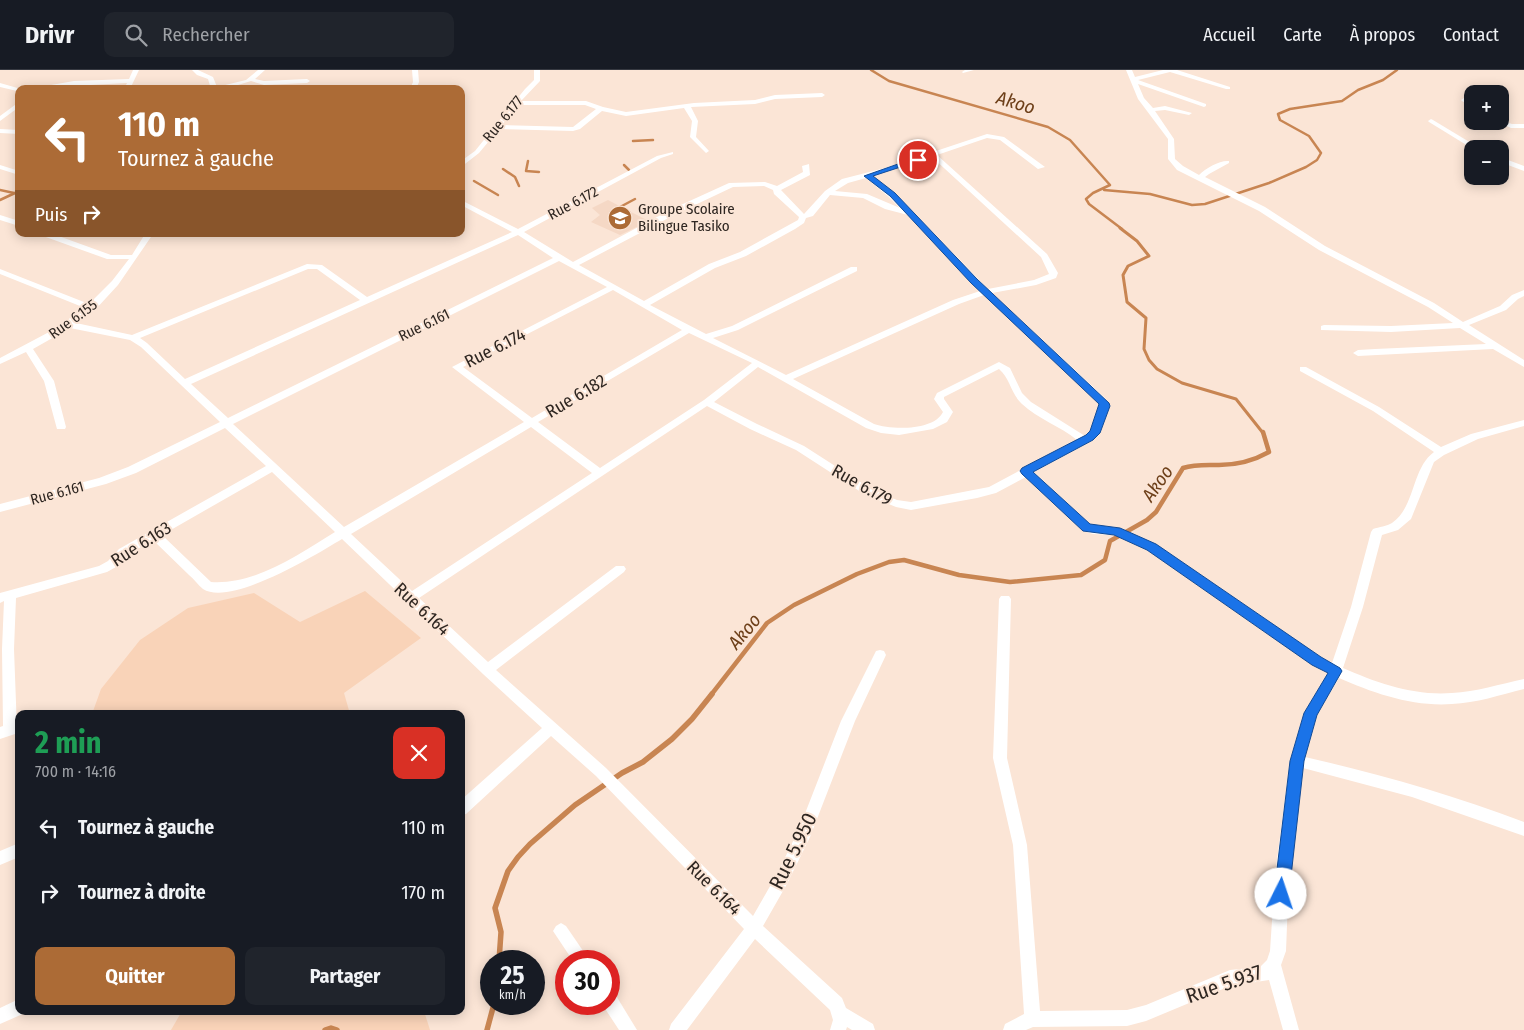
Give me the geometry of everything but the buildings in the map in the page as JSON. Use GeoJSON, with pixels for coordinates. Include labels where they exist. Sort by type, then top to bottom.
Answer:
{"type":"FeatureCollection","features":[{"type":"Feature","properties":{"kind":"street"},"geometry":{"type":"LineString","coordinates":[[128,85],[136,70]]}},
{"type":"Feature","properties":{"kind":"street"},"geometry":{"type":"LineString","coordinates":[[195,70],[199,74],[211,78],[214,85]]}},
{"type":"Feature","properties":{"kind":"street"},"geometry":{"type":"LineString","coordinates":[[253,80],[262,70]]}},
{"type":"Feature","properties":{"kind":"street"},"geometry":{"type":"LineString","coordinates":[[415,70],[415,85]]}},
{"type":"Feature","properties":{"kind":"street","name":"Rue 6.177"},"geometry":{"type":"LineString","coordinates":[[465,162],[476,152],[537,81],[537,70]]}},
{"type":"Feature","properties":{"kind":"street"},"geometry":{"type":"LineString","coordinates":[[1129,70],[1141,99],[1171,139],[1172,160],[1180,168],[1262,209],[1322,248],[1430,305],[1524,364]]}},
{"type":"Feature","properties":{"kind":"street"},"geometry":{"type":"LineString","coordinates":[[1132,80],[1171,70],[1228,88]]}},
{"type":"Feature","properties":{"kind":"street"},"geometry":{"type":"LineString","coordinates":[[232,85],[253,80],[264,83],[307,81]]}},
{"type":"Feature","properties":{"kind":"street"},"geometry":{"type":"LineString","coordinates":[[1132,80],[1204,105]]}},
{"type":"Feature","properties":{"kind":"street"},"geometry":{"type":"LineString","coordinates":[[66,85],[129,81]]}},
{"type":"Feature","properties":{"kind":"street"},"geometry":{"type":"LineString","coordinates":[[0,85],[15,89]]}},
{"type":"Feature","properties":{"kind":"street"},"geometry":{"type":"LineString","coordinates":[[517,103],[586,103],[602,109],[626,114],[687,106],[755,102],[775,97],[822,95]]}},
{"type":"Feature","properties":{"kind":"street"},"geometry":{"type":"LineString","coordinates":[[687,106],[689,113],[695,121],[693,137],[706,152]]}},
{"type":"Feature","properties":{"kind":"street"},"geometry":{"type":"LineString","coordinates":[[0,119],[15,107]]}},
{"type":"Feature","properties":{"kind":"street"},"geometry":{"type":"LineString","coordinates":[[1151,110],[1165,108],[1189,113]]}},
{"type":"Feature","properties":{"kind":"street"},"geometry":{"type":"LineString","coordinates":[[498,127],[573,129],[578,128],[602,109]]}},
{"type":"Feature","properties":{"kind":"street"},"geometry":{"type":"LineString","coordinates":[[1432,121],[1464,140]]}},
{"type":"Feature","properties":{"kind":"street"},"geometry":{"type":"LineString","coordinates":[[1509,125],[1524,126]]}},
{"type":"Feature","properties":{"kind":"street"},"geometry":{"type":"LineString","coordinates":[[0,131],[15,132]]}},
{"type":"Feature","properties":{"kind":"street"},"geometry":{"type":"LineString","coordinates":[[645,304],[712,266],[743,254],[792,227],[801,221],[803,216],[810,214],[828,193],[844,181],[868,176],[933,155],[965,142],[992,135],[1002,138],[1040,167]]}},
{"type":"Feature","properties":{"kind":"street","name":"Rue 6.172"},"geometry":{"type":"LineString","coordinates":[[518,232],[652,161],[671,153]]}},
{"type":"Feature","properties":{"kind":"street"},"geometry":{"type":"LineString","coordinates":[[786,379],[926,315],[985,292],[1036,282],[1049,278],[1054,273],[1049,261],[1039,250],[933,155]]}},
{"type":"Feature","properties":{"kind":"street"},"geometry":{"type":"LineString","coordinates":[[1200,178],[1206,172],[1227,162]]}},
{"type":"Feature","properties":{"kind":"street"},"geometry":{"type":"LineString","coordinates":[[1509,162],[1524,168]]}},
{"type":"Feature","properties":{"kind":"street"},"geometry":{"type":"LineString","coordinates":[[777,189],[803,177],[806,174],[806,166]]}},
{"type":"Feature","properties":{"kind":"street"},"geometry":{"type":"LineString","coordinates":[[0,168],[15,172]]}},
{"type":"Feature","properties":{"kind":"street"},"geometry":{"type":"LineString","coordinates":[[560,258],[645,304],[688,330],[758,363],[870,426],[899,432],[933,426],[944,420],[948,412],[940,399],[940,395],[999,365],[1006,368],[1016,391],[1032,409],[1072,430],[1084,441],[1095,433],[1105,406],[1102,400],[985,292],[892,195],[868,176]]}},
{"type":"Feature","properties":{"kind":"street"},"geometry":{"type":"LineString","coordinates":[[573,265],[676,211],[732,185],[765,184],[777,189],[777,192],[803,216]]}},
{"type":"Feature","properties":{"kind":"street"},"geometry":{"type":"LineString","coordinates":[[828,193],[864,196],[888,207],[910,213]]}},
{"type":"Feature","properties":{"kind":"street"},"geometry":{"type":"LineString","coordinates":[[465,204],[518,232]]}},
{"type":"Feature","properties":{"kind":"street"},"geometry":{"type":"LineString","coordinates":[[0,217],[15,223]]}},
{"type":"Feature","properties":{"kind":"street"},"geometry":{"type":"LineString","coordinates":[[184,383],[518,232]]}},
{"type":"Feature","properties":{"kind":"street","name":"Rue 6.172"},"geometry":{"type":"LineString","coordinates":[[518,232],[560,258]]}},
{"type":"Feature","properties":{"kind":"street"},"geometry":{"type":"LineString","coordinates":[[54,237],[110,257],[134,257]]}},
{"type":"Feature","properties":{"kind":"street","name":"Rue 6.155"},"geometry":{"type":"LineString","coordinates":[[0,361],[70,325],[92,308],[120,276],[146,237]]}},
{"type":"Feature","properties":{"kind":"street","name":"Rue 6.161"},"geometry":{"type":"LineString","coordinates":[[0,508],[117,476],[560,258]]}},
{"type":"Feature","properties":{"kind":"street"},"geometry":{"type":"LineString","coordinates":[[133,338],[307,266],[319,267],[366,300]]}},
{"type":"Feature","properties":{"kind":"street"},"geometry":{"type":"LineString","coordinates":[[706,337],[735,328],[854,269]]}},
{"type":"Feature","properties":{"kind":"street"},"geometry":{"type":"LineString","coordinates":[[0,272],[92,308]]}},
{"type":"Feature","properties":{"kind":"street","name":"Rue 6.174"},"geometry":{"type":"LineString","coordinates":[[600,473],[457,367],[614,287]]}},
{"type":"Feature","properties":{"kind":"street"},"geometry":{"type":"LineString","coordinates":[[1324,328],[1391,329],[1462,325],[1503,308],[1515,296],[1524,293]]}},
{"type":"Feature","properties":{"kind":"street","name":"Rue 6.164"},"geometry":{"type":"LineString","coordinates":[[70,325],[133,338],[184,383],[410,598],[600,772],[754,928],[836,1004],[840,1022]]}},
{"type":"Feature","properties":{"kind":"street","name":"Rue 6.182"},"geometry":{"type":"LineString","coordinates":[[154,534],[208,586],[246,582],[268,576],[688,330]]}},
{"type":"Feature","properties":{"kind":"street"},"geometry":{"type":"LineString","coordinates":[[1358,353],[1458,350],[1494,346]]}},
{"type":"Feature","properties":{"kind":"street"},"geometry":{"type":"LineString","coordinates":[[28,348],[49,381],[61,427]]}},
{"type":"Feature","properties":{"kind":"street"},"geometry":{"type":"LineString","coordinates":[[410,598],[707,402],[758,363]]}},
{"type":"Feature","properties":{"kind":"street"},"geometry":{"type":"LineString","coordinates":[[1303,369],[1376,409],[1441,452],[1469,438],[1524,423]]}},
{"type":"Feature","properties":{"kind":"street","name":"Rue 6.179"},"geometry":{"type":"LineString","coordinates":[[707,402],[768,434],[801,448],[857,485],[900,506],[920,506],[992,490],[1084,441]]}},
{"type":"Feature","properties":{"kind":"street","name":"Rue 5.937"},"geometry":{"type":"LineString","coordinates":[[1010,1030],[1033,1019],[1127,1018],[1146,1013],[1230,978],[1264,974],[1273,965],[1278,952],[1282,875],[1297,761],[1311,713],[1336,671],[1357,607],[1377,532],[1394,527],[1407,516],[1430,460],[1441,452]]}},
{"type":"Feature","properties":{"kind":"street","name":"Rue 6.163"},"geometry":{"type":"LineString","coordinates":[[5,596],[103,569],[112,564],[123,552],[272,467]]}},
{"type":"Feature","properties":{"kind":"street"},"geometry":{"type":"LineString","coordinates":[[1026,471],[1087,528],[1116,531],[1152,547],[1317,661],[1358,681],[1403,694],[1440,699],[1458,698],[1524,684]]}},
{"type":"Feature","properties":{"kind":"street"},"geometry":{"type":"LineString","coordinates":[[487,670],[620,568]]}},
{"type":"Feature","properties":{"kind":"street"},"geometry":{"type":"LineString","coordinates":[[0,733],[10,730],[5,596]]}},
{"type":"Feature","properties":{"kind":"street"},"geometry":{"type":"LineString","coordinates":[[1005,599],[1000,758],[1020,845],[1033,1019]]}},
{"type":"Feature","properties":{"kind":"street","name":"Rue 5.950"},"geometry":{"type":"LineString","coordinates":[[677,1030],[754,928],[782,879],[805,832],[848,721],[880,655]]}},
{"type":"Feature","properties":{"kind":"street"},"geometry":{"type":"LineString","coordinates":[[465,805],[552,727]]}},
{"type":"Feature","properties":{"kind":"street"},"geometry":{"type":"LineString","coordinates":[[1297,761],[1345,772],[1462,806],[1524,829]]}},
{"type":"Feature","properties":{"kind":"street"},"geometry":{"type":"LineString","coordinates":[[0,858],[15,852]]}},
{"type":"Feature","properties":{"kind":"street"},"geometry":{"type":"LineString","coordinates":[[561,932],[574,950]]}},
{"type":"Feature","properties":{"kind":"street"},"geometry":{"type":"LineString","coordinates":[[1273,965],[1291,1030]]}},
{"type":"Feature","properties":{"kind":"street"},"geometry":{"type":"LineString","coordinates":[[0,1016],[15,1009]]}},
{"type":"Feature","properties":{"kind":"street"},"geometry":{"type":"LineString","coordinates":[[619,1015],[629,1030]]}},
{"type":"Feature","properties":{"kind":"street"},"geometry":{"type":"LineString","coordinates":[[840,1022],[867,1030]]}},
{"type":"Feature","properties":{"kind":"shaded area","name":"Groupe Scolaire Bilingue Tasiko"},"geometry":{"type":"Polygon","coordinates":[[[608,200],[649,221],[620,235],[591,222],[600,215],[592,208],[608,200]]]}},
{"type":"Feature","properties":{"kind":"shaded area"},"geometry":{"type":"Polygon","coordinates":[[[365,591],[421,638],[344,693],[349,710],[93,710],[101,689],[140,640],[188,608],[254,593],[300,622],[365,591]]]}},
{"type":"Feature","properties":{"kind":"shaded area"},"geometry":{"type":"Polygon","coordinates":[[[180,1015],[425,1015],[430,1030],[171,1030],[180,1015]]]}},
{"type":"Feature","properties":{"kind":"waterway","name":"Akoo"},"geometry":{"type":"LineString","coordinates":[[871,70],[889,81],[1048,127],[1070,140],[1110,185],[1093,193],[1086,199],[1089,204],[1122,229]]}},
{"type":"Feature","properties":{"kind":"waterway"},"geometry":{"type":"LineString","coordinates":[[1104,190],[1150,194],[1192,205],[1205,204],[1269,183],[1306,167],[1317,160],[1321,153],[1309,136],[1280,120],[1278,114],[1290,109],[1342,101],[1358,90],[1383,80],[1397,70]]}},
{"type":"Feature","properties":{"kind":"waterway"},"geometry":{"type":"LineString","coordinates":[[633,141],[653,140]]}},
{"type":"Feature","properties":{"kind":"waterway"},"geometry":{"type":"LineString","coordinates":[[528,161],[526,171],[539,172]]}},
{"type":"Feature","properties":{"kind":"waterway"},"geometry":{"type":"LineString","coordinates":[[624,165],[629,170]]}},
{"type":"Feature","properties":{"kind":"waterway"},"geometry":{"type":"LineString","coordinates":[[503,169],[515,177],[519,186]]}},
{"type":"Feature","properties":{"kind":"waterway"},"geometry":{"type":"LineString","coordinates":[[474,181],[498,195]]}},
{"type":"Feature","properties":{"kind":"waterway"},"geometry":{"type":"LineString","coordinates":[[0,190],[14,193]]}},
{"type":"Feature","properties":{"kind":"waterway"},"geometry":{"type":"LineString","coordinates":[[0,200],[15,193]]}},
{"type":"Feature","properties":{"kind":"waterway"},"geometry":{"type":"LineString","coordinates":[[620,207],[635,199]]}},
{"type":"Feature","properties":{"kind":"waterway","name":"Akoo"},"geometry":{"type":"LineString","coordinates":[[1120,228],[1137,241],[1149,256],[1128,266],[1123,275],[1127,302],[1146,318],[1144,349],[1149,360],[1157,369],[1182,383],[1236,399],[1263,433]]}},
{"type":"Feature","properties":{"kind":"waterway","name":"Akoo"},"geometry":{"type":"LineString","coordinates":[[711,695],[767,623],[794,605],[857,574],[889,562],[904,560],[959,575],[1010,582],[1081,575],[1105,560],[1110,541],[1147,520],[1156,512],[1183,468],[1196,465],[1239,463],[1263,455],[1269,452],[1263,432]]}},
{"type":"Feature","properties":{"kind":"waterway","name":"Akoo"},"geometry":{"type":"LineString","coordinates":[[500,950],[501,932],[495,908],[508,871],[518,857],[530,844],[575,805],[622,773],[643,762],[672,739],[692,719],[712,694]]}},
{"type":"Feature","properties":{"kind":"waterway","name":"Akoo"},"geometry":{"type":"LineString","coordinates":[[487,1030],[491,1015]]}},
{"type":"Feature","properties":{"kind":"waterway","name":"Akoo"},"geometry":{"type":"LineString","coordinates":[[325,1030],[331,1028],[337,1030]]}},
{"type":"Feature","properties":{"kind":"place","name":"Groupe Scolaire Bilingue Tasiko"},"geometry":{"type":"Point","coordinates":[620,218]}},
{"type":"Feature","properties":{"kind":"route"},"geometry":{"type":"LineString","coordinates":[[918,160],[868,176],[892,195],[974,281],[1104,403],[1105,406],[1095,433],[1084,441],[1026,471],[1087,528],[1120,532],[1152,547],[1317,661],[1336,671],[1311,713],[1297,761],[1281,894]]}}]}
